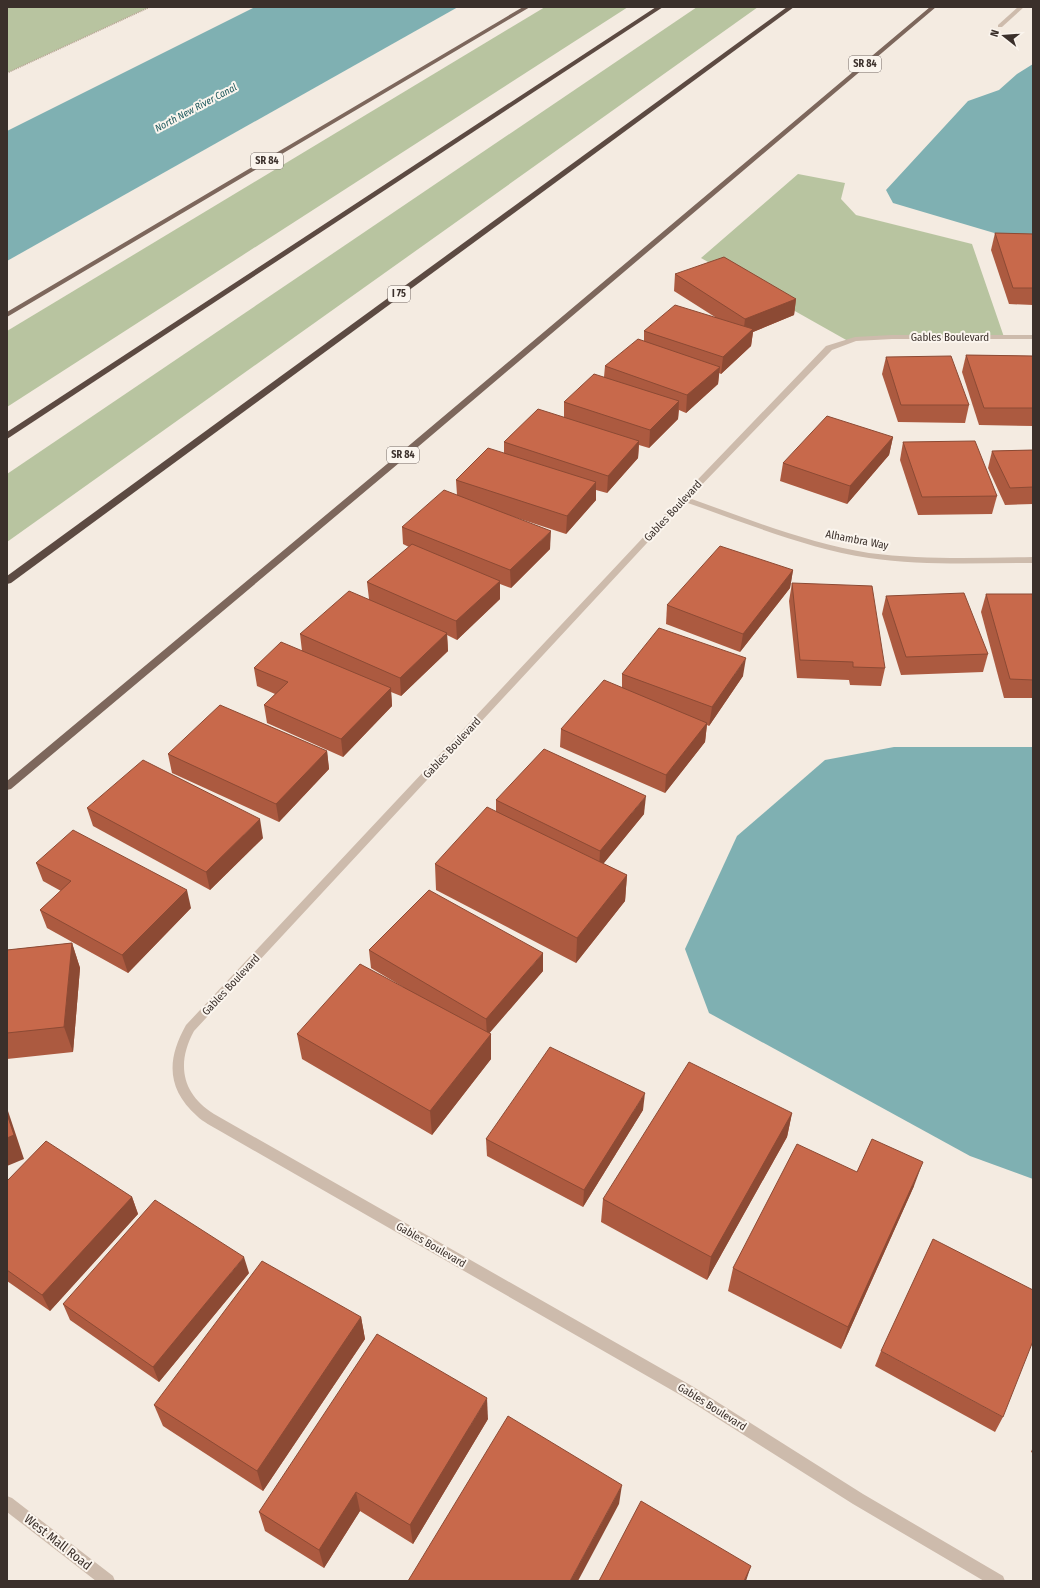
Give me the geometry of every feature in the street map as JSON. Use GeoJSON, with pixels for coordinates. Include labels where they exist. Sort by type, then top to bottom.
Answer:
{"type":"FeatureCollection","features":[{"type":"Feature","properties":{"kind":"highway"},"geometry":{"type":"LineString","coordinates":[[7,436],[660,7]]}},
{"type":"Feature","properties":{"kind":"highway","name":"I 75"},"geometry":{"type":"LineString","coordinates":[[7,581],[791,7]]}},
{"type":"Feature","properties":{"kind":"main road","name":"SR 84"},"geometry":{"type":"LineString","coordinates":[[7,315],[527,7]]}},
{"type":"Feature","properties":{"kind":"main road","name":"SR 84"},"geometry":{"type":"LineString","coordinates":[[7,786],[408,451],[933,7]]}},
{"type":"Feature","properties":{"kind":"street"},"geometry":{"type":"LineString","coordinates":[[1000,26],[1021,7]]}},
{"type":"Feature","properties":{"kind":"street","name":"Gables Boulevard"},"geometry":{"type":"LineString","coordinates":[[998,1581],[858,1499],[687,1391],[224,1127],[200,1112],[183,1091],[177,1072],[179,1052],[184,1038],[190,1028],[684,499],[829,348],[855,339],[885,337],[1033,337]]}},
{"type":"Feature","properties":{"kind":"street","name":"Alhambra Way"},"geometry":{"type":"LineString","coordinates":[[684,499],[798,538],[846,551],[905,559],[1033,560]]}},
{"type":"Feature","properties":{"kind":"street","name":"West Mall Road"},"geometry":{"type":"LineString","coordinates":[[7,1503],[108,1581]]}},
{"type":"Feature","properties":{"kind":"path"},"geometry":{"type":"LineString","coordinates":[[7,74],[150,7]]}},
{"type":"Feature","properties":{"kind":"green space"},"geometry":{"type":"Polygon","coordinates":[[[7,7],[150,7],[7,73],[7,7]]]}},
{"type":"Feature","properties":{"kind":"green space"},"geometry":{"type":"Polygon","coordinates":[[[545,7],[628,7],[7,407],[7,331],[545,7]]]}},
{"type":"Feature","properties":{"kind":"green space"},"geometry":{"type":"Polygon","coordinates":[[[697,7],[758,7],[7,542],[7,474],[697,7]]]}},
{"type":"Feature","properties":{"kind":"green space"},"geometry":{"type":"Polygon","coordinates":[[[798,174],[845,183],[841,199],[856,215],[972,244],[1004,337],[892,337],[848,341],[701,258],[798,174]]]}},
{"type":"Feature","properties":{"kind":"water","name":"North New River Canal"},"geometry":{"type":"Polygon","coordinates":[[[255,7],[458,7],[7,261],[7,131],[255,7]]]}},
{"type":"Feature","properties":{"kind":"water"},"geometry":{"type":"Polygon","coordinates":[[[1033,64],[1033,235],[1001,235],[893,203],[886,190],[968,101],[999,90],[1017,74],[1033,64]]]}},
{"type":"Feature","properties":{"kind":"water"},"geometry":{"type":"Polygon","coordinates":[[[894,747],[1033,747],[1033,1179],[970,1156],[709,1013],[685,949],[737,836],[825,760],[894,747]]]}},
{"type":"Feature","properties":{"kind":"building"},"geometry":{"type":"Polygon","coordinates":[[[995,233],[1033,234],[1033,288],[1013,288],[995,233]]]}},
{"type":"Feature","properties":{"kind":"building"},"geometry":{"type":"Polygon","coordinates":[[[724,257],[796,299],[745,319],[675,274],[724,257]]]}},
{"type":"Feature","properties":{"kind":"building"},"geometry":{"type":"Polygon","coordinates":[[[675,305],[753,329],[723,357],[644,331],[675,305]]]}},
{"type":"Feature","properties":{"kind":"building"},"geometry":{"type":"Polygon","coordinates":[[[638,339],[720,367],[687,395],[605,366],[638,339]]]}},
{"type":"Feature","properties":{"kind":"building"},"geometry":{"type":"Polygon","coordinates":[[[966,355],[1033,356],[1033,408],[984,408],[966,355]]]}},
{"type":"Feature","properties":{"kind":"building"},"geometry":{"type":"Polygon","coordinates":[[[951,356],[969,405],[901,405],[886,357],[951,356]]]}},
{"type":"Feature","properties":{"kind":"building"},"geometry":{"type":"Polygon","coordinates":[[[594,374],[679,401],[650,430],[564,402],[594,374]]]}},
{"type":"Feature","properties":{"kind":"building"},"geometry":{"type":"Polygon","coordinates":[[[538,409],[639,441],[608,476],[504,442],[538,409]]]}},
{"type":"Feature","properties":{"kind":"building"},"geometry":{"type":"Polygon","coordinates":[[[827,416],[893,437],[850,486],[783,463],[827,416]]]}},
{"type":"Feature","properties":{"kind":"building"},"geometry":{"type":"Polygon","coordinates":[[[975,441],[997,496],[922,497],[903,442],[975,441]]]}},
{"type":"Feature","properties":{"kind":"building"},"geometry":{"type":"Polygon","coordinates":[[[488,448],[596,482],[567,516],[456,480],[488,448]]]}},
{"type":"Feature","properties":{"kind":"building"},"geometry":{"type":"Polygon","coordinates":[[[1033,450],[1033,487],[1010,488],[992,451],[1033,450]]]}},
{"type":"Feature","properties":{"kind":"building"},"geometry":{"type":"Polygon","coordinates":[[[444,490],[551,531],[510,570],[402,527],[444,490]]]}},
{"type":"Feature","properties":{"kind":"building"},"geometry":{"type":"Polygon","coordinates":[[[412,544],[500,581],[456,621],[367,582],[412,544]]]}},
{"type":"Feature","properties":{"kind":"building"},"geometry":{"type":"Polygon","coordinates":[[[720,546],[793,570],[743,634],[667,605],[720,546]]]}},
{"type":"Feature","properties":{"kind":"building"},"geometry":{"type":"Polygon","coordinates":[[[792,583],[872,586],[885,668],[853,667],[853,662],[800,660],[792,583]]]}},
{"type":"Feature","properties":{"kind":"building"},"geometry":{"type":"Polygon","coordinates":[[[349,591],[447,633],[400,678],[300,634],[349,591]]]}},
{"type":"Feature","properties":{"kind":"building"},"geometry":{"type":"Polygon","coordinates":[[[964,593],[988,654],[906,657],[886,596],[964,593]]]}},
{"type":"Feature","properties":{"kind":"building"},"geometry":{"type":"Polygon","coordinates":[[[986,594],[1033,594],[1033,680],[1010,679],[986,594]]]}},
{"type":"Feature","properties":{"kind":"building"},"geometry":{"type":"Polygon","coordinates":[[[659,628],[746,658],[712,707],[622,674],[659,628]]]}},
{"type":"Feature","properties":{"kind":"building"},"geometry":{"type":"Polygon","coordinates":[[[281,642],[391,688],[341,739],[264,705],[288,682],[254,668],[281,642]]]}},
{"type":"Feature","properties":{"kind":"building"},"geometry":{"type":"Polygon","coordinates":[[[604,680],[707,723],[666,775],[561,729],[604,680]]]}},
{"type":"Feature","properties":{"kind":"building"},"geometry":{"type":"Polygon","coordinates":[[[220,705],[327,751],[276,804],[168,754],[220,705]]]}},
{"type":"Feature","properties":{"kind":"building"},"geometry":{"type":"Polygon","coordinates":[[[544,749],[646,796],[600,851],[496,800],[544,749]]]}},
{"type":"Feature","properties":{"kind":"building"},"geometry":{"type":"Polygon","coordinates":[[[143,760],[260,819],[206,872],[87,808],[143,760]]]}},
{"type":"Feature","properties":{"kind":"building"},"geometry":{"type":"Polygon","coordinates":[[[487,807],[627,875],[577,938],[435,864],[487,807]]]}},
{"type":"Feature","properties":{"kind":"building"},"geometry":{"type":"Polygon","coordinates":[[[73,830],[187,890],[122,955],[40,910],[71,881],[36,863],[73,830]]]}},
{"type":"Feature","properties":{"kind":"building"},"geometry":{"type":"Polygon","coordinates":[[[429,890],[543,953],[486,1019],[369,950],[429,890]]]}},
{"type":"Feature","properties":{"kind":"building"},"geometry":{"type":"Polygon","coordinates":[[[72,943],[64,1027],[7,1033],[7,950],[72,943]]]}},
{"type":"Feature","properties":{"kind":"building"},"geometry":{"type":"Polygon","coordinates":[[[360,964],[491,1034],[430,1111],[297,1034],[360,964]]]}},
{"type":"Feature","properties":{"kind":"building"},"geometry":{"type":"Polygon","coordinates":[[[550,1047],[645,1093],[584,1190],[486,1139],[550,1047]]]}},
{"type":"Feature","properties":{"kind":"building"},"geometry":{"type":"Polygon","coordinates":[[[689,1062],[792,1113],[711,1257],[603,1199],[689,1062]]]}},
{"type":"Feature","properties":{"kind":"building"},"geometry":{"type":"Polygon","coordinates":[[[7,1114],[14,1135],[7,1138],[7,1114]]]}},
{"type":"Feature","properties":{"kind":"building"},"geometry":{"type":"Polygon","coordinates":[[[872,1139],[923,1162],[848,1327],[733,1268],[797,1144],[857,1172],[872,1139]]]}},
{"type":"Feature","properties":{"kind":"building"},"geometry":{"type":"Polygon","coordinates":[[[46,1141],[132,1197],[42,1295],[7,1270],[7,1181],[46,1141]]]}},
{"type":"Feature","properties":{"kind":"building"},"geometry":{"type":"Polygon","coordinates":[[[155,1200],[244,1257],[153,1367],[63,1304],[155,1200]]]}},
{"type":"Feature","properties":{"kind":"building"},"geometry":{"type":"Polygon","coordinates":[[[933,1239],[1033,1290],[1033,1341],[1003,1417],[881,1351],[933,1239]]]}},
{"type":"Feature","properties":{"kind":"building"},"geometry":{"type":"Polygon","coordinates":[[[262,1261],[361,1317],[257,1471],[154,1405],[262,1261]]]}},
{"type":"Feature","properties":{"kind":"building"},"geometry":{"type":"Polygon","coordinates":[[[377,1334],[487,1398],[410,1525],[356,1492],[319,1550],[259,1512],[377,1334]]]}},
{"type":"Feature","properties":{"kind":"building"},"geometry":{"type":"Polygon","coordinates":[[[508,1416],[622,1485],[570,1581],[408,1581],[508,1416]]]}},
{"type":"Feature","properties":{"kind":"building"},"geometry":{"type":"Polygon","coordinates":[[[641,1501],[751,1566],[744,1581],[599,1581],[641,1501]]]}}]}
